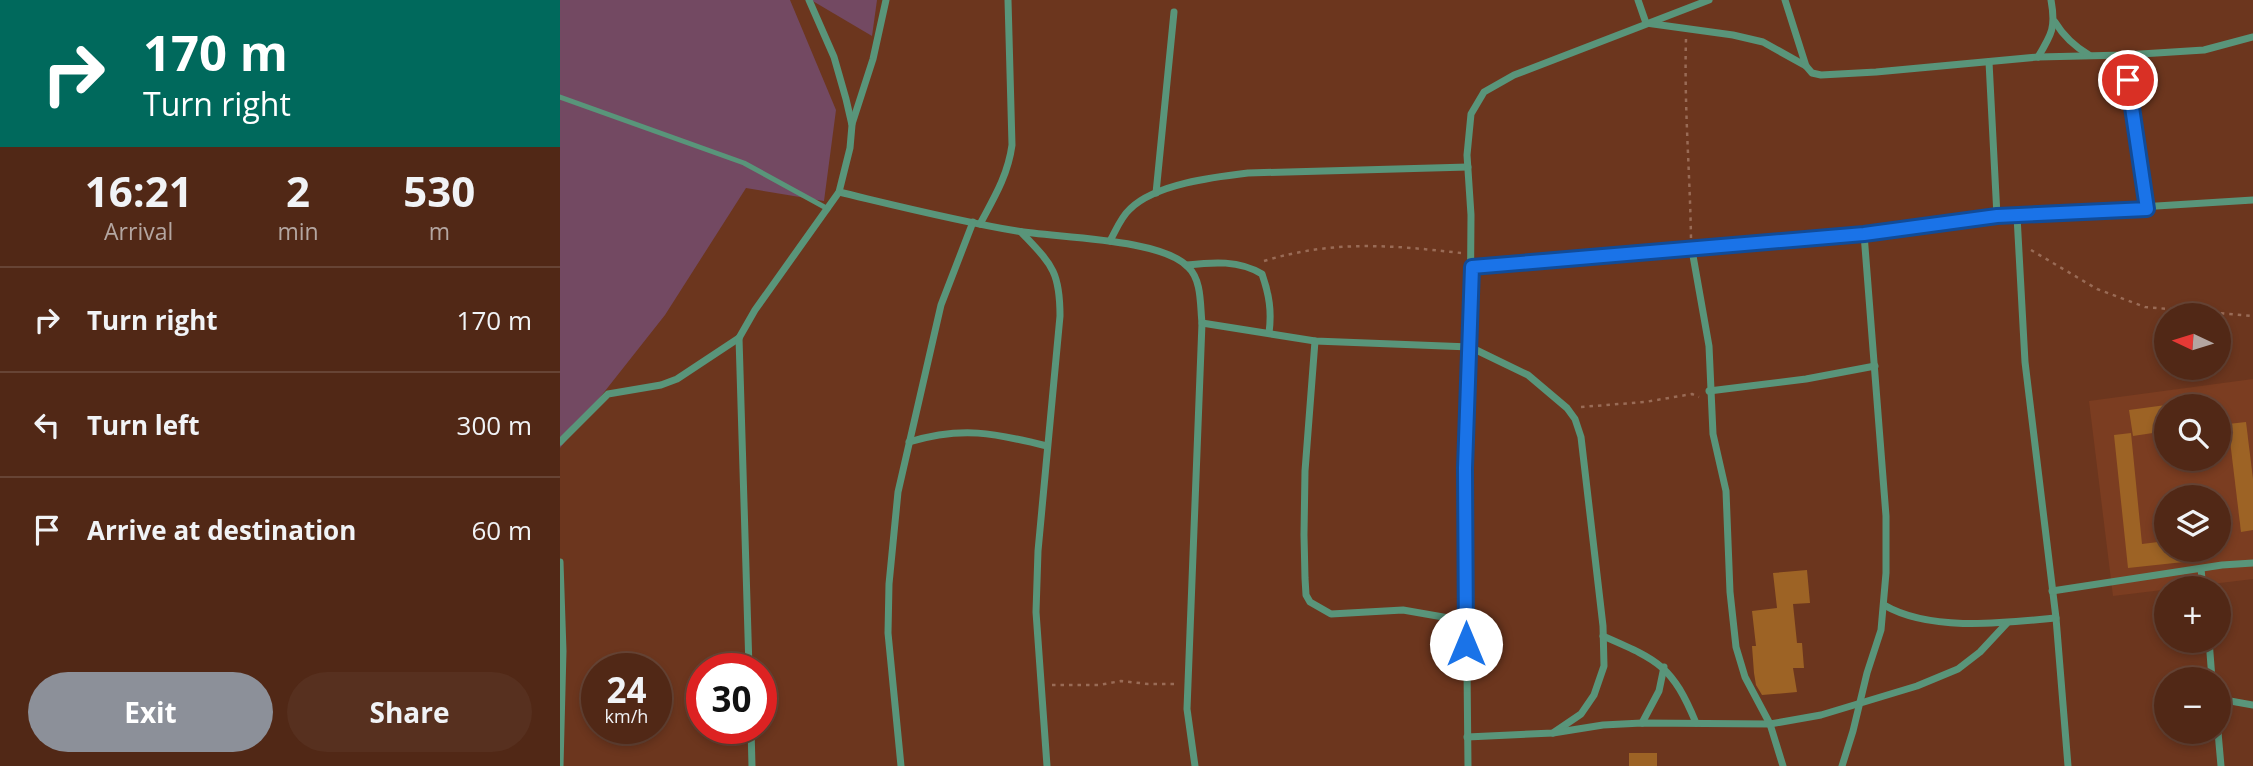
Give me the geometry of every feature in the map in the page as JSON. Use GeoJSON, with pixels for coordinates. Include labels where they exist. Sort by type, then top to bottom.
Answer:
{"type":"FeatureCollection","features":[{"type":"Feature","properties":{"kind":"street"},"geometry":{"type":"LineString","coordinates":[[809,0],[834,57],[852,125]]}},
{"type":"Feature","properties":{"kind":"street"},"geometry":{"type":"LineString","coordinates":[[560,442],[608,394],[661,385],[677,379],[739,338],[755,310],[839,192],[850,148],[852,125],[873,59],[886,0]]}},
{"type":"Feature","properties":{"kind":"street"},"geometry":{"type":"LineString","coordinates":[[901,766],[888,633],[889,584],[898,492],[940,305],[976,223],[1003,182],[1011,156],[1008,0]]}},
{"type":"Feature","properties":{"kind":"street"},"geometry":{"type":"LineString","coordinates":[[1638,0],[1646,23]]}},
{"type":"Feature","properties":{"kind":"street"},"geometry":{"type":"LineString","coordinates":[[1468,766],[1465,468],[1472,267],[1468,167],[1471,114],[1484,92],[1514,75],[1709,0]]}},
{"type":"Feature","properties":{"kind":"street"},"geometry":{"type":"LineString","coordinates":[[1785,0],[1806,66]]}},
{"type":"Feature","properties":{"kind":"street"},"geometry":{"type":"LineString","coordinates":[[2052,0],[2055,22],[2063,35],[2090,56]]}},
{"type":"Feature","properties":{"kind":"street"},"geometry":{"type":"LineString","coordinates":[[1156,193],[1174,12]]}},
{"type":"Feature","properties":{"kind":"street"},"geometry":{"type":"LineString","coordinates":[[2038,57],[2055,22]]}},
{"type":"Feature","properties":{"kind":"street"},"geometry":{"type":"LineString","coordinates":[[1646,23],[1763,42],[1806,66],[1812,73],[1821,75],[2038,57],[2204,50],[2253,37]]}},
{"type":"Feature","properties":{"kind":"street"},"geometry":{"type":"LineString","coordinates":[[2125,55],[2147,209]]}},
{"type":"Feature","properties":{"kind":"street"},"geometry":{"type":"LineString","coordinates":[[1989,62],[1997,216]]}},
{"type":"Feature","properties":{"kind":"street"},"geometry":{"type":"LineString","coordinates":[[1110,241],[1129,209],[1156,193],[1221,177],[1248,173],[1468,167]]}},
{"type":"Feature","properties":{"kind":"street"},"geometry":{"type":"LineString","coordinates":[[839,192],[976,223],[1110,241],[1165,253],[1187,265],[1196,278],[1202,323],[1187,709],[1195,766]]}},
{"type":"Feature","properties":{"kind":"street"},"geometry":{"type":"LineString","coordinates":[[1472,267],[1864,234],[1997,216],[2147,209],[2253,200]]}},
{"type":"Feature","properties":{"kind":"street"},"geometry":{"type":"LineString","coordinates":[[2017,216],[2025,362],[2056,618],[2068,766]]}},
{"type":"Feature","properties":{"kind":"street"},"geometry":{"type":"LineString","coordinates":[[1020,231],[1054,269],[1060,289],[1060,316],[1038,551],[1036,611],[1047,766]]}},
{"type":"Feature","properties":{"kind":"street"},"geometry":{"type":"LineString","coordinates":[[1842,766],[1881,630],[1884,605],[1886,516],[1864,234]]}},
{"type":"Feature","properties":{"kind":"street"},"geometry":{"type":"LineString","coordinates":[[1692,250],[1709,346],[1713,434],[1726,491],[1730,592],[1736,647],[1745,677],[1770,724],[1783,766]]}},
{"type":"Feature","properties":{"kind":"street"},"geometry":{"type":"LineString","coordinates":[[1187,265],[1212,262],[1248,266],[1262,274],[1271,314],[1269,333]]}},
{"type":"Feature","properties":{"kind":"street"},"geometry":{"type":"LineString","coordinates":[[1202,323],[1315,341],[1470,347],[1528,375],[1567,408],[1575,419],[1581,437],[1604,666],[1594,695],[1581,714],[1553,733]]}},
{"type":"Feature","properties":{"kind":"street"},"geometry":{"type":"LineString","coordinates":[[739,338],[749,653]]}},
{"type":"Feature","properties":{"kind":"street"},"geometry":{"type":"LineString","coordinates":[[1315,341],[1305,471],[1306,595],[1317,607],[1331,614],[1403,610],[1466,621]]}},
{"type":"Feature","properties":{"kind":"street"},"geometry":{"type":"LineString","coordinates":[[1709,391],[1806,379],[1875,366]]}},
{"type":"Feature","properties":{"kind":"street"},"geometry":{"type":"LineString","coordinates":[[909,442],[960,431],[987,433],[1047,446]]}},
{"type":"Feature","properties":{"kind":"street"},"geometry":{"type":"LineString","coordinates":[[560,562],[563,651],[560,766]]}},
{"type":"Feature","properties":{"kind":"street"},"geometry":{"type":"LineString","coordinates":[[2052,590],[2253,563]]}},
{"type":"Feature","properties":{"kind":"street"},"geometry":{"type":"LineString","coordinates":[[2202,569],[2202,576]]}},
{"type":"Feature","properties":{"kind":"street"},"geometry":{"type":"LineString","coordinates":[[1884,605],[1897,613],[1927,621],[2007,623],[2056,618]]}},
{"type":"Feature","properties":{"kind":"street"},"geometry":{"type":"LineString","coordinates":[[1467,737],[1553,733],[1603,725],[1642,723],[1770,724],[1821,715],[1941,677],[1958,669],[1980,652],[2007,623]]}},
{"type":"Feature","properties":{"kind":"street"},"geometry":{"type":"LineString","coordinates":[[1603,636],[1650,656],[1664,667],[1679,688],[1696,723]]}},
{"type":"Feature","properties":{"kind":"street"},"geometry":{"type":"LineString","coordinates":[[1642,723],[1659,691],[1664,667]]}},
{"type":"Feature","properties":{"kind":"street"},"geometry":{"type":"LineString","coordinates":[[2231,701],[2253,705]]}},
{"type":"Feature","properties":{"kind":"street"},"geometry":{"type":"LineString","coordinates":[[751,744],[752,766]]}},
{"type":"Feature","properties":{"kind":"street"},"geometry":{"type":"LineString","coordinates":[[2219,744],[2221,766]]}},
{"type":"Feature","properties":{"kind":"lane"},"geometry":{"type":"LineString","coordinates":[[560,97],[744,163],[828,209]]}},
{"type":"Feature","properties":{"kind":"path"},"geometry":{"type":"LineString","coordinates":[[1686,29],[1684,93],[1692,250]]}},
{"type":"Feature","properties":{"kind":"path"},"geometry":{"type":"LineString","coordinates":[[2019,243],[2097,289],[2121,300],[2155,309],[2253,316]]}},
{"type":"Feature","properties":{"kind":"path"},"geometry":{"type":"LineString","coordinates":[[1248,266],[1292,252],[1333,246],[1397,246],[1471,254]]}},
{"type":"Feature","properties":{"kind":"path"},"geometry":{"type":"LineString","coordinates":[[1567,408],[1615,405],[1692,394],[1710,403]]}},
{"type":"Feature","properties":{"kind":"path"},"geometry":{"type":"LineString","coordinates":[[1042,684],[1099,685],[1121,681],[1188,684]]}},
{"type":"Feature","properties":{"kind":"shaded area"},"geometry":{"type":"Polygon","coordinates":[[[560,0],[790,0],[836,110],[824,201],[746,188],[665,315],[560,448],[560,0]]]}},
{"type":"Feature","properties":{"kind":"shaded area"},"geometry":{"type":"Polygon","coordinates":[[[811,0],[877,0],[872,36],[811,0]]]}},
{"type":"Feature","properties":{"kind":"shaded area"},"geometry":{"type":"Polygon","coordinates":[[[2253,379],[2253,579],[2231,582],[2231,576],[2154,576],[2154,591],[2113,596],[2089,401],[2253,379]]]}},
{"type":"Feature","properties":{"kind":"building"},"geometry":{"type":"Polygon","coordinates":[[[2154,407],[2154,433],[2133,436],[2129,410],[2154,407]]]}},
{"type":"Feature","properties":{"kind":"building"},"geometry":{"type":"Polygon","coordinates":[[[2246,422],[2253,479],[2253,530],[2241,532],[2231,449],[2231,424],[2246,422]]]}},
{"type":"Feature","properties":{"kind":"building"},"geometry":{"type":"Polygon","coordinates":[[[2131,433],[2142,544],[2154,542],[2154,562],[2184,562],[2128,568],[2114,435],[2131,433]]]}},
{"type":"Feature","properties":{"kind":"building"},"geometry":{"type":"Polygon","coordinates":[[[1807,570],[1810,603],[1793,604],[1797,643],[1802,643],[1804,668],[1793,668],[1797,692],[1762,695],[1756,685],[1754,673],[1752,646],[1756,646],[1752,611],[1777,608],[1773,573],[1807,570]]]}},
{"type":"Feature","properties":{"kind":"building"},"geometry":{"type":"Polygon","coordinates":[[[1629,753],[1657,753],[1657,766],[1629,766],[1629,753]]]}},
{"type":"Feature","properties":{"kind":"route"},"geometry":{"type":"LineString","coordinates":[[1466,644],[1465,468],[1472,267],[1864,234],[1997,216],[2147,209],[2128,80]]}}]}
